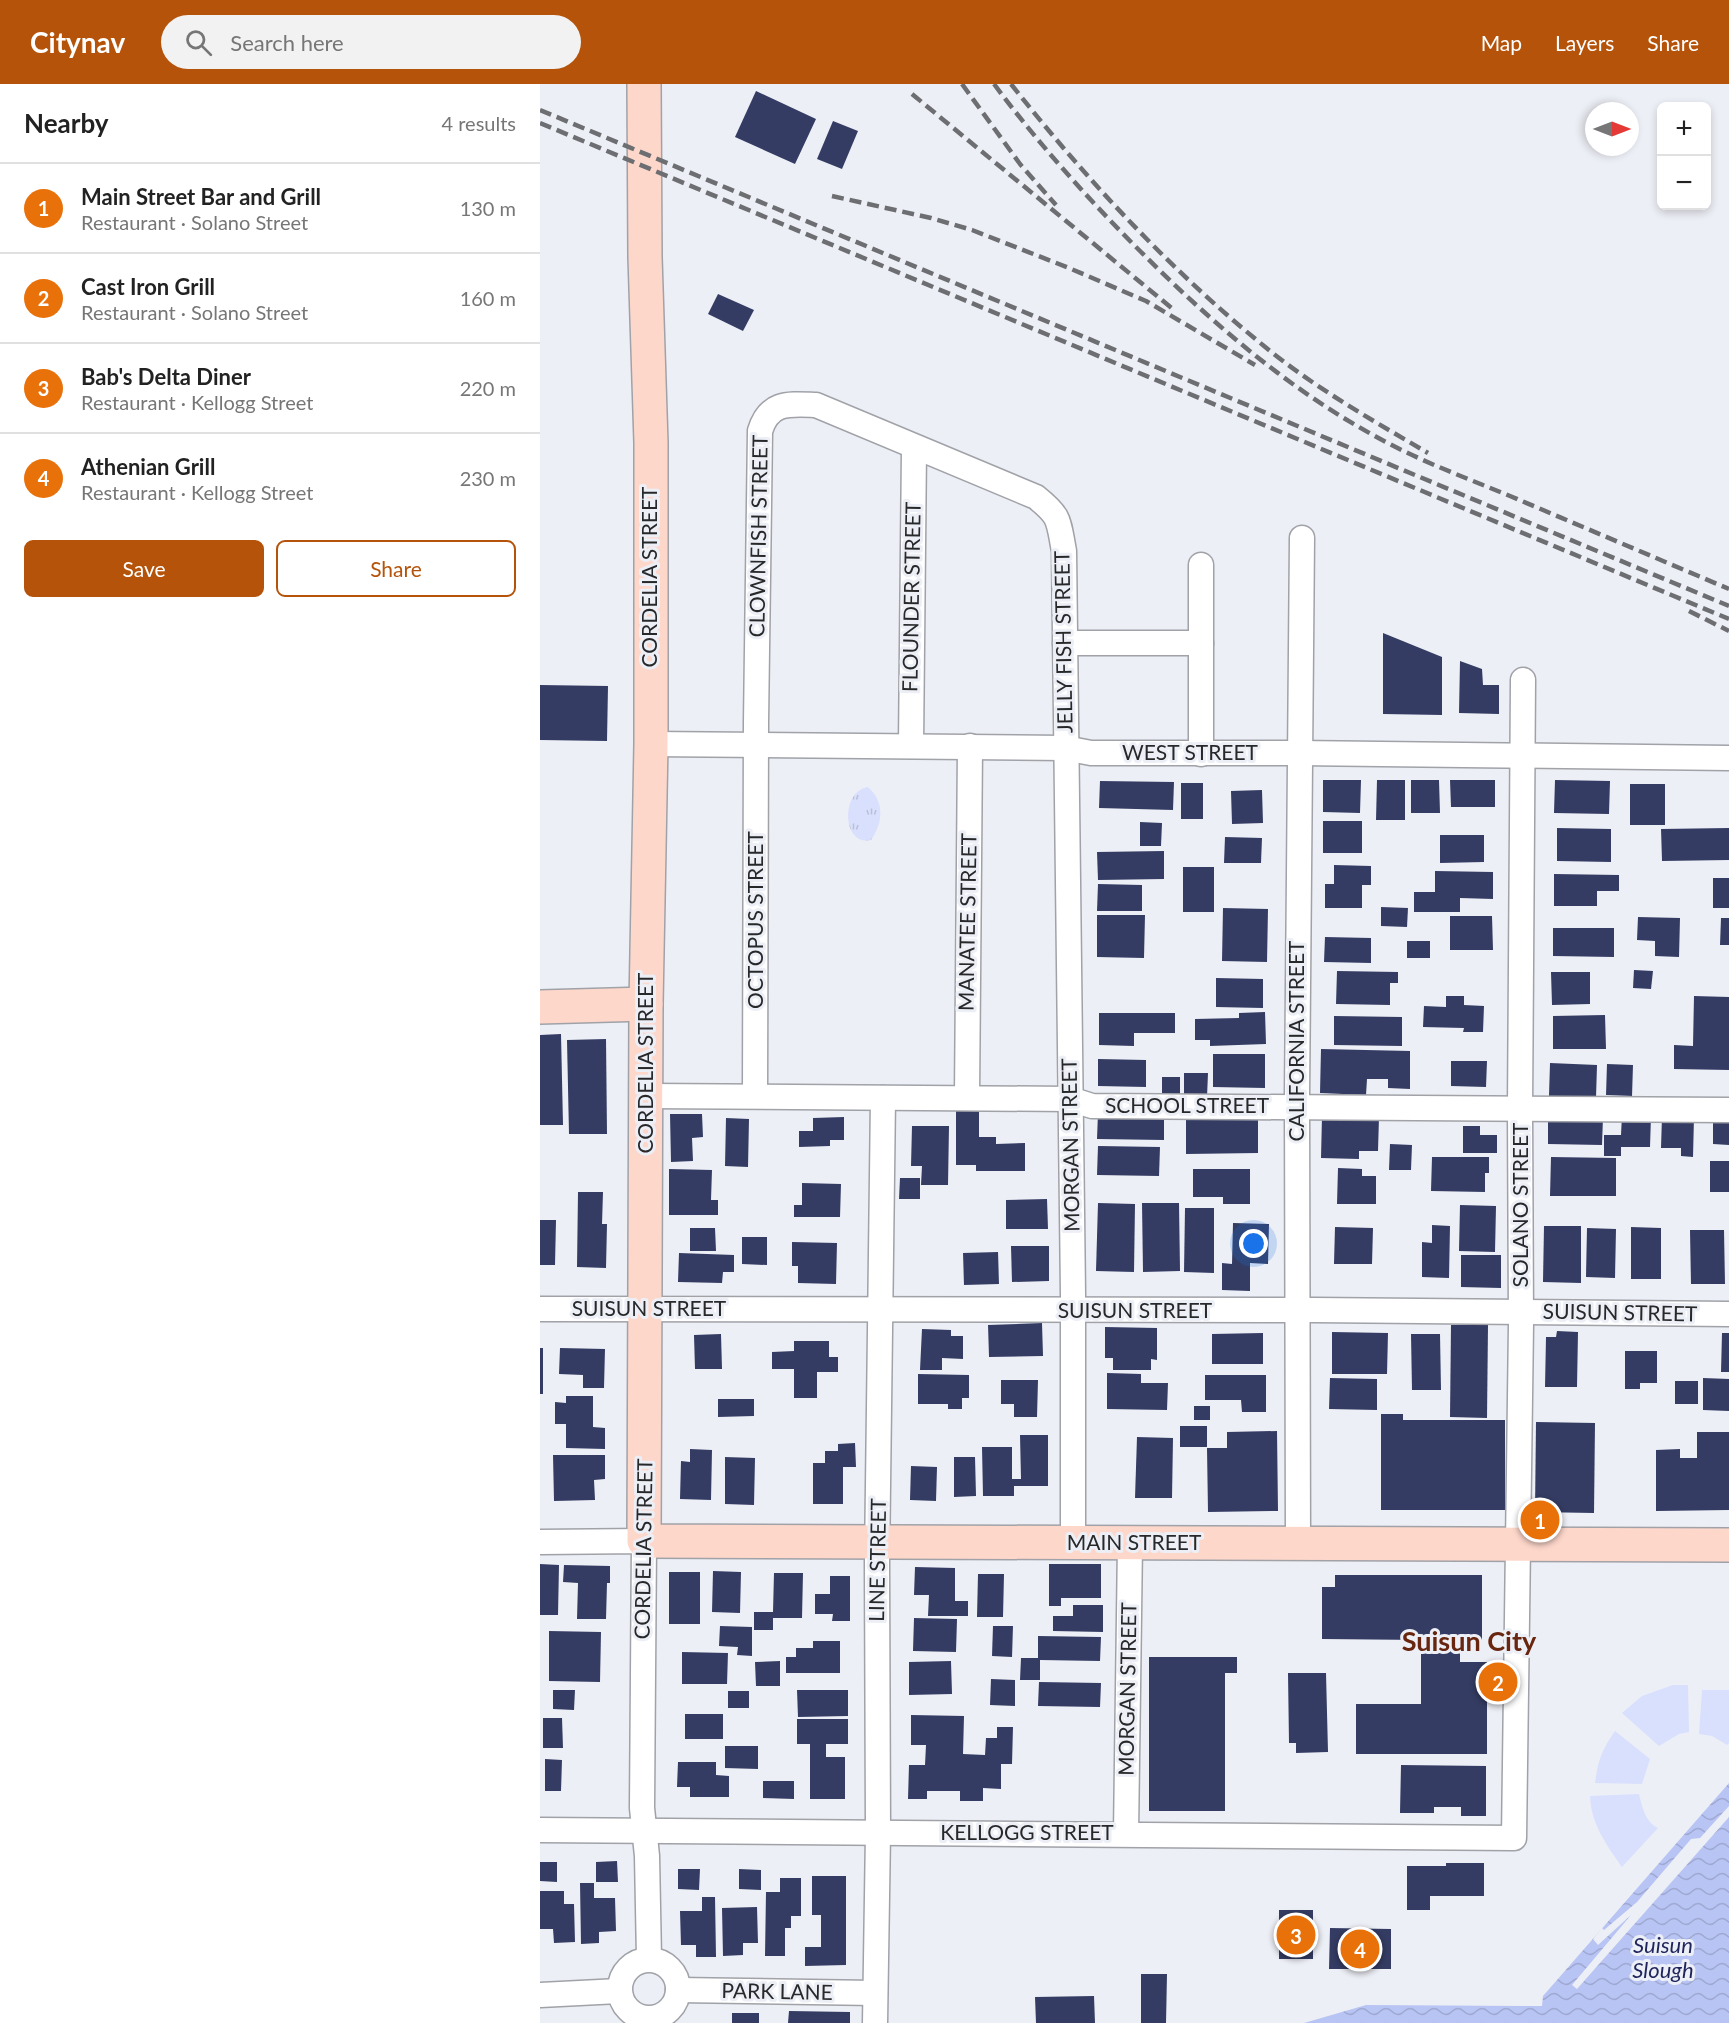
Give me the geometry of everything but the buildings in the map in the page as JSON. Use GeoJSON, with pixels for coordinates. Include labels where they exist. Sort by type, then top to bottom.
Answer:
{"type":"FeatureCollection","features":[{"type":"Feature","properties":{"kind":"main road","name":"CORDELIA STREET"},"geometry":{"type":"LineString","coordinates":[[644,84],[651,443],[651,744],[646,1004],[644,1541]]}},
{"type":"Feature","properties":{"kind":"main road"},"geometry":{"type":"LineString","coordinates":[[540,1007],[646,1004]]}},
{"type":"Feature","properties":{"kind":"main road","name":"MAIN STREET"},"geometry":{"type":"LineString","coordinates":[[644,1541],[1729,1545]]}},
{"type":"Feature","properties":{"kind":"street","name":"CLOWNFISH STREET"},"geometry":{"type":"LineString","coordinates":[[756,745],[758,463],[760,431],[764,418],[775,408],[790,404],[816,405],[914,448]]}},
{"type":"Feature","properties":{"kind":"street","name":"JELLY FISH STREET"},"geometry":{"type":"LineString","coordinates":[[914,448],[1036,498],[1054,512],[1059,522],[1064,550],[1065,748]]}},
{"type":"Feature","properties":{"kind":"street","name":"FLOUNDER STREET"},"geometry":{"type":"LineString","coordinates":[[911,746],[914,448]]}},
{"type":"Feature","properties":{"kind":"street","name":"CALIFORNIA STREET"},"geometry":{"type":"LineString","coordinates":[[1298,1544],[1298,753],[1302,675],[1302,538]]}},
{"type":"Feature","properties":{"kind":"street"},"geometry":{"type":"LineString","coordinates":[[1201,565],[1202,753]]}},
{"type":"Feature","properties":{"kind":"street"},"geometry":{"type":"LineString","coordinates":[[1065,643],[1201,643]]}},
{"type":"Feature","properties":{"kind":"street","name":"SOLANO STREET"},"geometry":{"type":"LineString","coordinates":[[1514,1838],[1521,1312],[1523,680]]}},
{"type":"Feature","properties":{"kind":"street","name":"WEST STREET"},"geometry":{"type":"LineString","coordinates":[[651,744],[970,746],[1065,748],[1091,753],[1729,758]]}},
{"type":"Feature","properties":{"kind":"street","name":"OCTOPUS STREET"},"geometry":{"type":"LineString","coordinates":[[755,1096],[756,745]]}},
{"type":"Feature","properties":{"kind":"street","name":"MANATEE STREET"},"geometry":{"type":"LineString","coordinates":[[967,1097],[970,746]]}},
{"type":"Feature","properties":{"kind":"street","name":"MORGAN STREET"},"geometry":{"type":"LineString","coordinates":[[1065,748],[1073,1311],[1073,1543]]}},
{"type":"Feature","properties":{"kind":"street","name":"SCHOOL STREET"},"geometry":{"type":"LineString","coordinates":[[646,1096],[1070,1099],[1092,1106],[1729,1110]]}},
{"type":"Feature","properties":{"kind":"street","name":"LINE STREET"},"geometry":{"type":"LineString","coordinates":[[875,2023],[883,1098]]}},
{"type":"Feature","properties":{"kind":"street","name":"SUISUN STREET"},"geometry":{"type":"LineString","coordinates":[[540,1309],[1297,1310],[1729,1314]]}},
{"type":"Feature","properties":{"kind":"street","name":"MAIN STREET"},"geometry":{"type":"LineString","coordinates":[[540,1542],[644,1541]]}},
{"type":"Feature","properties":{"kind":"street","name":"CORDELIA STREET"},"geometry":{"type":"LineString","coordinates":[[644,1541],[642,1808],[645,1830],[649,1959]]}},
{"type":"Feature","properties":{"kind":"street","name":"MORGAN STREET"},"geometry":{"type":"LineString","coordinates":[[1126,1834],[1130,1543]]}},
{"type":"Feature","properties":{"kind":"street","name":"KELLOGG STREET"},"geometry":{"type":"LineString","coordinates":[[540,1830],[1514,1838]]}},
{"type":"Feature","properties":{"kind":"street"},"geometry":{"type":"LineString","coordinates":[[649,1959],[667,1965],[673,1972],[678,1990],[672,2007],[657,2018],[648,2021],[631,2013],[625,2007],[619,1991],[620,1981],[631,1965],[649,1959]]}},
{"type":"Feature","properties":{"kind":"street","name":"PARK LANE"},"geometry":{"type":"LineString","coordinates":[[678,1990],[875,1993]]}},
{"type":"Feature","properties":{"kind":"street"},"geometry":{"type":"LineString","coordinates":[[540,1995],[619,1991]]}},
{"type":"Feature","properties":{"kind":"green space"},"geometry":{"type":"Polygon","coordinates":[[[868,787],[874,793],[880,806],[880,820],[871,840],[861,840],[854,835],[850,827],[849,807],[859,791],[868,787]]]}},
{"type":"Feature","properties":{"kind":"green space"},"geometry":{"type":"Polygon","coordinates":[[[1673,1685],[1688,1685],[1689,1732],[1679,1734],[1659,1746],[1622,1713],[1642,1696],[1673,1685]]]}},
{"type":"Feature","properties":{"kind":"green space"},"geometry":{"type":"Polygon","coordinates":[[[1702,1690],[1729,1690],[1729,1743],[1727,1745],[1712,1736],[1699,1734],[1702,1690]]]}},
{"type":"Feature","properties":{"kind":"green space"},"geometry":{"type":"Polygon","coordinates":[[[1615,1731],[1650,1759],[1642,1784],[1595,1783],[1601,1756],[1615,1731]]]}},
{"type":"Feature","properties":{"kind":"green space"},"geometry":{"type":"Polygon","coordinates":[[[1639,1794],[1647,1818],[1658,1828],[1622,1867],[1596,1825],[1590,1796],[1639,1794]]]}},
{"type":"Feature","properties":{"kind":"water","name":"Suisun Slough"},"geometry":{"type":"Polygon","coordinates":[[[1729,1783],[1729,2023],[1304,2023],[1366,2005],[1542,2006],[1543,1996],[1729,1783]]]}},
{"type":"Feature","properties":{"kind":"pier"},"geometry":{"type":"Polygon","coordinates":[[[1729,1806],[1729,1817],[1577,1989],[1572,1985],[1631,1915],[1598,1945],[1593,1939],[1602,1928],[1604,1930],[1637,1902],[1691,1839],[1700,1838],[1729,1806]]]}},
{"type":"Feature","properties":{"kind":"railway"},"geometry":{"type":"LineString","coordinates":[[962,84],[1020,164],[1056,205]]}},
{"type":"Feature","properties":{"kind":"railway"},"geometry":{"type":"LineString","coordinates":[[994,84],[1064,170],[1141,252],[1222,328],[1310,396],[1373,435],[1424,460],[1729,589]]}},
{"type":"Feature","properties":{"kind":"railway"},"geometry":{"type":"LineString","coordinates":[[1011,84],[1130,222],[1229,317],[1303,376],[1428,453]]}},
{"type":"Feature","properties":{"kind":"railway"},"geometry":{"type":"LineString","coordinates":[[912,94],[1174,310]]}},
{"type":"Feature","properties":{"kind":"railway"},"geometry":{"type":"LineString","coordinates":[[540,110],[1729,606]]}},
{"type":"Feature","properties":{"kind":"railway"},"geometry":{"type":"LineString","coordinates":[[540,123],[1729,619]]}},
{"type":"Feature","properties":{"kind":"railway"},"geometry":{"type":"LineString","coordinates":[[832,196],[931,218],[972,230],[1069,268],[1146,301],[1255,365]]}},
{"type":"Feature","properties":{"kind":"railway"},"geometry":{"type":"LineString","coordinates":[[1689,611],[1729,631]]}},
{"type":"Feature","properties":{"kind":"place","name":"Main Street Bar and Grill"},"geometry":{"type":"Point","coordinates":[1540,1520]}},
{"type":"Feature","properties":{"kind":"place","name":"Cast Iron Grill"},"geometry":{"type":"Point","coordinates":[1498,1682]}},
{"type":"Feature","properties":{"kind":"place","name":"Bab's Delta Diner"},"geometry":{"type":"Point","coordinates":[1296,1935]}},
{"type":"Feature","properties":{"kind":"place","name":"Athenian Grill"},"geometry":{"type":"Point","coordinates":[1360,1949]}},
{"type":"Feature","properties":{"kind":"district","name":"Suisun City"},"geometry":{"type":"Point","coordinates":[1469,1642]}}]}
